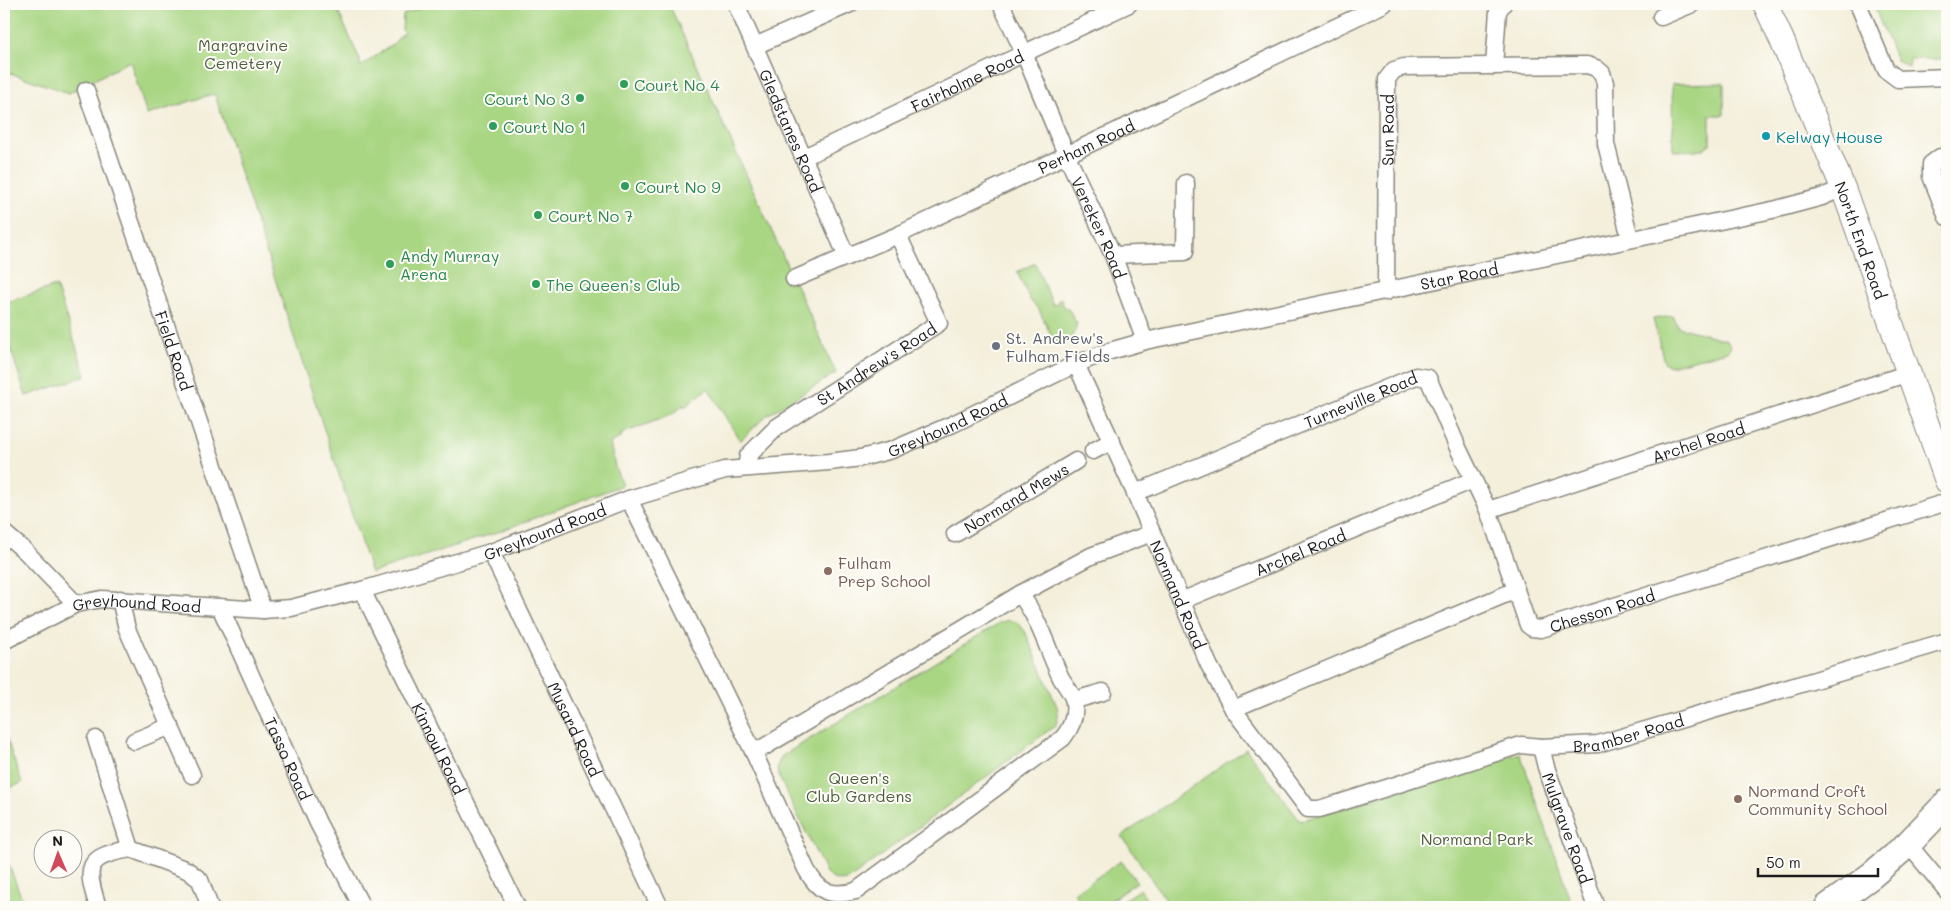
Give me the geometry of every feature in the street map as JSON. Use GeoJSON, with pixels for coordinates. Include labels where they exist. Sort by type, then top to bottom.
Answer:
{"type":"FeatureCollection","features":[{"type":"Feature","properties":{"kind":"main road","name":"North End Road"},"geometry":{"type":"LineString","coordinates":[[1765,4],[1843,188],[1947,481]]}},
{"type":"Feature","properties":{"kind":"main road"},"geometry":{"type":"LineString","coordinates":[[1828,907],[1872,875],[1908,844],[1947,802]]}},
{"type":"Feature","properties":{"kind":"street","name":"Gledstanes Road"},"geometry":{"type":"LineString","coordinates":[[736,4],[847,257]]}},
{"type":"Feature","properties":{"kind":"street"},"geometry":{"type":"LineString","coordinates":[[755,46],[850,4]]}},
{"type":"Feature","properties":{"kind":"street","name":"Vereker Road"},"geometry":{"type":"LineString","coordinates":[[1001,4],[1024,53],[1066,154],[1113,255],[1145,341]]}},
{"type":"Feature","properties":{"kind":"street","name":"Fairholme Road"},"geometry":{"type":"LineString","coordinates":[[804,156],[1129,4]]}},
{"type":"Feature","properties":{"kind":"street"},"geometry":{"type":"LineString","coordinates":[[1494,66],[1498,11],[1503,4]]}},
{"type":"Feature","properties":{"kind":"street"},"geometry":{"type":"LineString","coordinates":[[1661,17],[1692,4]]}},
{"type":"Feature","properties":{"kind":"street"},"geometry":{"type":"LineString","coordinates":[[1858,4],[1886,70],[1898,79],[1947,77]]}},
{"type":"Feature","properties":{"kind":"street","name":"Perham Road"},"geometry":{"type":"LineString","coordinates":[[794,279],[898,235],[1378,5]]}},
{"type":"Feature","properties":{"kind":"street","name":"Sun Road"},"geometry":{"type":"LineString","coordinates":[[1386,292],[1387,79],[1394,70],[1404,67],[1587,65],[1596,68],[1602,73],[1605,82],[1606,144],[1630,238]]}},
{"type":"Feature","properties":{"kind":"street","name":"Field Road"},"geometry":{"type":"LineString","coordinates":[[86,90],[262,610]]}},
{"type":"Feature","properties":{"kind":"street"},"geometry":{"type":"LineString","coordinates":[[1947,157],[1940,157],[1931,164],[1931,176],[1947,217]]}},
{"type":"Feature","properties":{"kind":"street"},"geometry":{"type":"LineString","coordinates":[[1113,255],[1185,252],[1186,182]]}},
{"type":"Feature","properties":{"kind":"street","name":"Star Road"},"geometry":{"type":"LineString","coordinates":[[1076,364],[1110,351],[1145,341],[1386,292],[1630,238],[1777,209],[1822,197],[1843,188]]}},
{"type":"Feature","properties":{"kind":"street","name":"St Andrew's Road"},"geometry":{"type":"LineString","coordinates":[[746,468],[748,456],[777,427],[939,322],[898,235]]}},
{"type":"Feature","properties":{"kind":"street","name":"Greyhound Road"},"geometry":{"type":"LineString","coordinates":[[4,641],[76,604],[102,599],[262,610],[291,608],[362,590],[491,552],[629,499],[710,474],[746,468],[861,458],[892,450],[952,424],[1076,364]]}},
{"type":"Feature","properties":{"kind":"street","name":"Normand Road"},"geometry":{"type":"LineString","coordinates":[[1076,364],[1135,493],[1209,665],[1233,709],[1308,809]]}},
{"type":"Feature","properties":{"kind":"street","name":"Archel Road"},"geometry":{"type":"LineString","coordinates":[[1488,510],[1909,373]]}},
{"type":"Feature","properties":{"kind":"street","name":"Turneville Road"},"geometry":{"type":"LineString","coordinates":[[1135,493],[1416,376],[1428,378],[1488,510],[1516,590]]}},
{"type":"Feature","properties":{"kind":"street"},"geometry":{"type":"LineString","coordinates":[[1093,451],[1112,441]]}},
{"type":"Feature","properties":{"kind":"street","name":"Normand Mews"},"geometry":{"type":"LineString","coordinates":[[956,534],[1076,461]]}},
{"type":"Feature","properties":{"kind":"street","name":"Archel Road"},"geometry":{"type":"LineString","coordinates":[[1181,601],[1473,480]]}},
{"type":"Feature","properties":{"kind":"street"},"geometry":{"type":"LineString","coordinates":[[629,499],[754,753],[813,881],[821,890],[830,893],[856,892],[1063,738],[1069,730],[1074,700],[1062,678],[1039,624],[1020,594]]}},
{"type":"Feature","properties":{"kind":"street","name":"Chesson Road"},"geometry":{"type":"LineString","coordinates":[[1516,590],[1528,625],[1532,628],[1541,629],[1947,502]]}},
{"type":"Feature","properties":{"kind":"street"},"geometry":{"type":"LineString","coordinates":[[4,533],[26,551],[76,604]]}},
{"type":"Feature","properties":{"kind":"street"},"geometry":{"type":"LineString","coordinates":[[754,753],[1020,594],[1091,556],[1152,533]]}},
{"type":"Feature","properties":{"kind":"street","name":"Musard Road"},"geometry":{"type":"LineString","coordinates":[[491,552],[660,907]]}},
{"type":"Feature","properties":{"kind":"street","name":"Kinnoul Road"},"geometry":{"type":"LineString","coordinates":[[362,590],[517,907]]}},
{"type":"Feature","properties":{"kind":"street"},"geometry":{"type":"LineString","coordinates":[[1233,709],[1516,590]]}},
{"type":"Feature","properties":{"kind":"street"},"geometry":{"type":"LineString","coordinates":[[120,599],[127,629],[192,775]]}},
{"type":"Feature","properties":{"kind":"street","name":"Tasso Road"},"geometry":{"type":"LineString","coordinates":[[220,606],[318,823],[362,907]]}},
{"type":"Feature","properties":{"kind":"street","name":"Bramber Road"},"geometry":{"type":"LineString","coordinates":[[1308,809],[1318,809],[1336,804],[1521,746],[1541,747],[1598,744],[1947,641]]}},
{"type":"Feature","properties":{"kind":"street"},"geometry":{"type":"LineString","coordinates":[[1074,700],[1104,692]]}},
{"type":"Feature","properties":{"kind":"street"},"geometry":{"type":"LineString","coordinates":[[134,741],[170,726]]}},
{"type":"Feature","properties":{"kind":"street"},"geometry":{"type":"LineString","coordinates":[[96,739],[131,848]]}},
{"type":"Feature","properties":{"kind":"street","name":"Mulgrave Road"},"geometry":{"type":"LineString","coordinates":[[1541,747],[1546,767],[1596,907]]}},
{"type":"Feature","properties":{"kind":"street"},"geometry":{"type":"LineString","coordinates":[[1908,844],[1947,891]]}},
{"type":"Feature","properties":{"kind":"street"},"geometry":{"type":"LineString","coordinates":[[98,907],[90,884],[91,867],[98,858],[131,848],[187,870],[200,880],[210,907]]}},
{"type":"Feature","properties":{"kind":"green space","name":"The Queen’s Club"},"geometry":{"type":"Polygon","coordinates":[[[4,4],[335,4],[360,60],[360,67],[393,44],[404,32],[402,30],[403,15],[429,4],[669,4],[836,373],[766,416],[740,441],[708,388],[685,407],[684,405],[671,415],[621,434],[622,437],[610,443],[615,467],[622,485],[495,533],[371,573],[215,95],[213,94],[147,115],[130,61],[69,93],[4,71],[4,4]]]}},
{"type":"Feature","properties":{"kind":"green space"},"geometry":{"type":"Polygon","coordinates":[[[1873,4],[1943,4],[1944,59],[1909,59],[1909,67],[1896,60],[1873,4]]]}},
{"type":"Feature","properties":{"kind":"green space"},"geometry":{"type":"Polygon","coordinates":[[[1724,83],[1724,115],[1710,115],[1710,144],[1702,150],[1673,151],[1672,84],[1724,83]]]}},
{"type":"Feature","properties":{"kind":"green space"},"geometry":{"type":"Polygon","coordinates":[[[1947,163],[1947,202],[1937,172],[1947,163]]]}},
{"type":"Feature","properties":{"kind":"green space"},"geometry":{"type":"Polygon","coordinates":[[[1035,263],[1053,305],[1057,304],[1061,298],[1063,305],[1070,311],[1075,322],[1077,322],[1070,342],[1059,341],[1056,345],[1039,310],[1030,300],[1017,272],[1035,263]]]}},
{"type":"Feature","properties":{"kind":"green space"},"geometry":{"type":"Polygon","coordinates":[[[56,286],[86,376],[26,396],[4,329],[4,303],[56,286]]]}},
{"type":"Feature","properties":{"kind":"green space"},"geometry":{"type":"Polygon","coordinates":[[[1673,316],[1678,327],[1727,340],[1731,347],[1727,351],[1670,366],[1664,362],[1653,319],[1673,316]]]}},
{"type":"Feature","properties":{"kind":"green space","name":"Queen's Club Gardens"},"geometry":{"type":"Polygon","coordinates":[[[1008,620],[1017,622],[1025,631],[1058,709],[1056,725],[848,880],[841,881],[832,878],[825,871],[778,775],[777,766],[782,756],[999,623],[1008,620]]]}},
{"type":"Feature","properties":{"kind":"green space"},"geometry":{"type":"Polygon","coordinates":[[[4,734],[22,783],[4,790],[4,734]]]}},
{"type":"Feature","properties":{"kind":"green space","name":"Normand Park"},"geometry":{"type":"Polygon","coordinates":[[[1246,749],[1300,821],[1520,753],[1573,907],[1170,907],[1122,836],[1246,749]]]}},
{"type":"Feature","properties":{"kind":"green space"},"geometry":{"type":"Polygon","coordinates":[[[4,852],[25,907],[4,907],[4,852]]]}},
{"type":"Feature","properties":{"kind":"green space"},"geometry":{"type":"Polygon","coordinates":[[[1121,861],[1137,882],[1101,907],[1084,907],[1074,893],[1121,861]]]}},
{"type":"Feature","properties":{"kind":"green space"},"geometry":{"type":"Polygon","coordinates":[[[1140,889],[1152,907],[1113,907],[1140,889]]]}},
{"type":"Feature","properties":{"kind":"place","name":"Court No 4"},"geometry":{"type":"Point","coordinates":[624,84]}},
{"type":"Feature","properties":{"kind":"place","name":"Court No 3"},"geometry":{"type":"Point","coordinates":[580,98]}},
{"type":"Feature","properties":{"kind":"place","name":"Court No 1"},"geometry":{"type":"Point","coordinates":[493,126]}},
{"type":"Feature","properties":{"kind":"place","name":"Kelway House"},"geometry":{"type":"Point","coordinates":[1766,136]}},
{"type":"Feature","properties":{"kind":"place","name":"Court No 9"},"geometry":{"type":"Point","coordinates":[625,186]}},
{"type":"Feature","properties":{"kind":"place","name":"Court No 7"},"geometry":{"type":"Point","coordinates":[538,215]}},
{"type":"Feature","properties":{"kind":"place","name":"Andy Murray Arena"},"geometry":{"type":"Point","coordinates":[390,264]}},
{"type":"Feature","properties":{"kind":"place","name":"The Queen’s Club"},"geometry":{"type":"Point","coordinates":[536,284]}},
{"type":"Feature","properties":{"kind":"place","name":"St. Andrew's Fulham Fields"},"geometry":{"type":"Point","coordinates":[996,346]}},
{"type":"Feature","properties":{"kind":"place","name":"Fulham Prep School"},"geometry":{"type":"Point","coordinates":[828,571]}},
{"type":"Feature","properties":{"kind":"place","name":"Normand Croft Community School"},"geometry":{"type":"Point","coordinates":[1738,799]}},
{"type":"Feature","properties":{"kind":"park label","name":"Margravine Cemetery"},"geometry":{"type":"Point","coordinates":[243,53]}}]}
